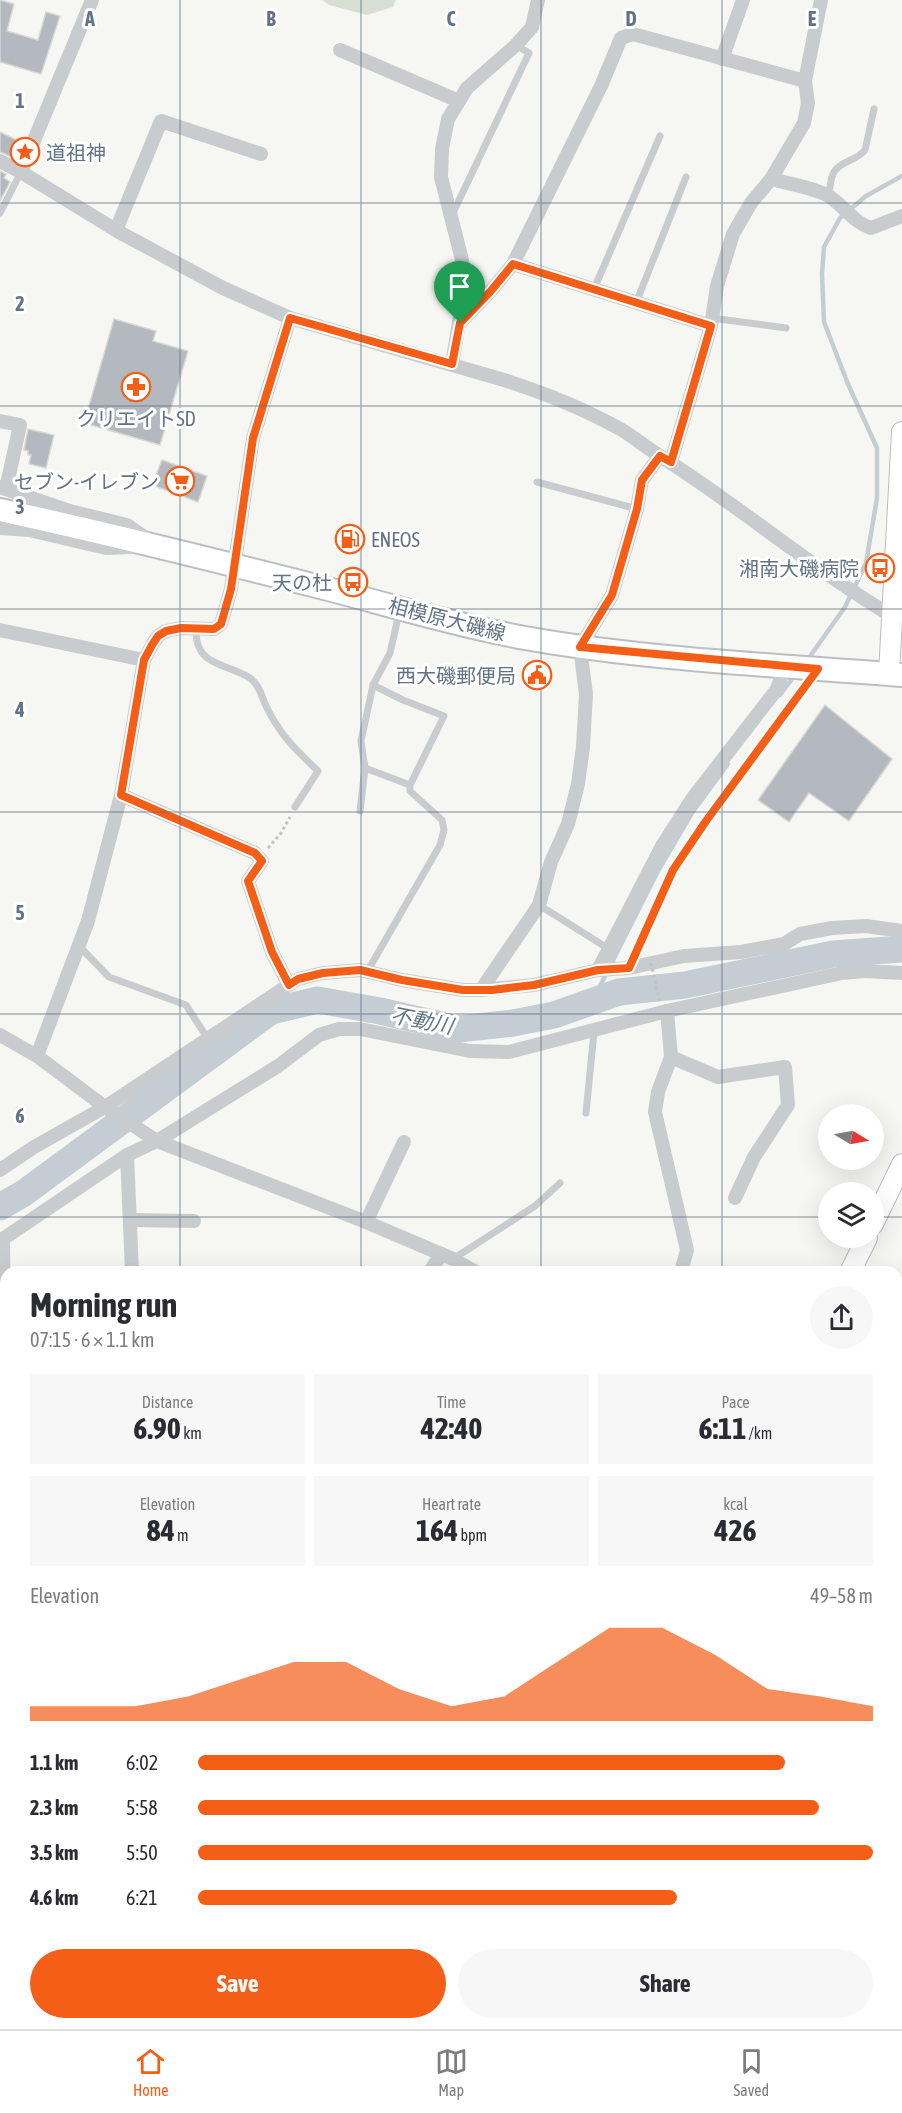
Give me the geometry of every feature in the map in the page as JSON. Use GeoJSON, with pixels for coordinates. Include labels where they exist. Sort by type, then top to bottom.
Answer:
{"type":"FeatureCollection","features":[{"type":"Feature","properties":{"kind":"main road","name":"相模原大磯線"},"geometry":{"type":"LineString","coordinates":[[2,495],[158,547],[523,637],[580,647],[895,674]]}},
{"type":"Feature","properties":{"kind":"street"},"geometry":{"type":"LineString","coordinates":[[21,172],[92,0]]}},
{"type":"Feature","properties":{"kind":"street"},"geometry":{"type":"LineString","coordinates":[[452,364],[465,287],[462,260],[441,177],[442,149],[448,119],[467,88],[516,45],[532,27],[538,0]]}},
{"type":"Feature","properties":{"kind":"street"},"geometry":{"type":"LineString","coordinates":[[722,59],[743,0]]}},
{"type":"Feature","properties":{"kind":"street"},"geometry":{"type":"LineString","coordinates":[[481,990],[539,905],[551,862],[568,824],[578,784],[583,747],[586,694],[580,647],[612,595],[637,509],[642,480],[665,459],[711,322],[717,286],[733,234],[751,202],[771,179],[804,123],[808,103],[805,81],[821,0]]}},
{"type":"Feature","properties":{"kind":"street"},"geometry":{"type":"LineString","coordinates":[[460,323],[513,264],[601,86],[621,38],[633,34],[805,81]]}},
{"type":"Feature","properties":{"kind":"street"},"geometry":{"type":"LineString","coordinates":[[340,50],[459,101]]}},
{"type":"Feature","properties":{"kind":"street"},"geometry":{"type":"LineString","coordinates":[[116,230],[161,121],[261,154]]}},
{"type":"Feature","properties":{"kind":"street"},"geometry":{"type":"LineString","coordinates":[[0,161],[116,230],[223,288],[290,318],[536,390],[624,431],[897,619]]}},
{"type":"Feature","properties":{"kind":"street"},"geometry":{"type":"LineString","coordinates":[[771,179],[829,196],[858,222],[867,227],[872,228],[902,216]]}},
{"type":"Feature","properties":{"kind":"street"},"geometry":{"type":"LineString","coordinates":[[513,264],[636,303],[711,322]]}},
{"type":"Feature","properties":{"kind":"street"},"geometry":{"type":"LineString","coordinates":[[37,1056],[79,946],[101,876],[121,795],[144,660],[158,636],[166,631],[181,628],[214,629],[221,624],[231,589],[253,438],[290,318]]}},
{"type":"Feature","properties":{"kind":"street"},"geometry":{"type":"LineString","coordinates":[[0,421],[20,425],[2,495]]}},
{"type":"Feature","properties":{"kind":"street"},"geometry":{"type":"LineString","coordinates":[[895,674],[902,432]]}},
{"type":"Feature","properties":{"kind":"street"},"geometry":{"type":"LineString","coordinates":[[0,528],[29,530],[106,548],[158,547]]}},
{"type":"Feature","properties":{"kind":"street"},"geometry":{"type":"LineString","coordinates":[[0,630],[144,660]]}},
{"type":"Feature","properties":{"kind":"street"},"geometry":{"type":"LineString","coordinates":[[598,970],[663,846],[692,799],[777,689],[785,666]]}},
{"type":"Feature","properties":{"kind":"street"},"geometry":{"type":"LineString","coordinates":[[121,795],[260,852],[262,861],[248,881],[272,952],[289,985]]}},
{"type":"Feature","properties":{"kind":"street"},"geometry":{"type":"LineString","coordinates":[[0,1170],[34,1147],[105,1107],[298,979],[323,973],[360,970],[402,980],[463,990],[481,990],[534,985],[598,970],[629,968],[684,956],[741,952],[784,944],[800,934],[832,928],[866,926],[902,931]]}},
{"type":"Feature","properties":{"kind":"street"},"geometry":{"type":"LineString","coordinates":[[2,1266],[2,1240],[127,1155],[157,1141],[278,1066],[319,1035],[339,1029],[360,1029],[470,1051],[508,1052],[594,1032],[664,1008],[842,973],[864,971],[902,973]]}},
{"type":"Feature","properties":{"kind":"street"},"geometry":{"type":"LineString","coordinates":[[664,1008],[671,1057],[658,1092],[655,1112],[687,1250],[683,1266]]}},
{"type":"Feature","properties":{"kind":"street"},"geometry":{"type":"LineString","coordinates":[[0,1035],[37,1056],[105,1107],[157,1141],[366,1222],[465,1266]]}},
{"type":"Feature","properties":{"kind":"street"},"geometry":{"type":"LineString","coordinates":[[671,1057],[718,1077],[785,1066],[788,1105],[754,1157],[735,1198]]}},
{"type":"Feature","properties":{"kind":"street"},"geometry":{"type":"LineString","coordinates":[[366,1222],[405,1142]]}},
{"type":"Feature","properties":{"kind":"street"},"geometry":{"type":"LineString","coordinates":[[127,1155],[132,1266]]}},
{"type":"Feature","properties":{"kind":"street"},"geometry":{"type":"LineString","coordinates":[[884,1201],[902,1164]]}},
{"type":"Feature","properties":{"kind":"street"},"geometry":{"type":"LineString","coordinates":[[130,1220],[194,1221]]}},
{"type":"Feature","properties":{"kind":"street"},"geometry":{"type":"LineString","coordinates":[[853,1266],[862,1248]]}},
{"type":"Feature","properties":{"kind":"street"},"geometry":{"type":"LineString","coordinates":[[436,1266],[447,1256]]}},
{"type":"Feature","properties":{"kind":"lane"},"geometry":{"type":"LineString","coordinates":[[451,217],[529,53],[516,45]]}},
{"type":"Feature","properties":{"kind":"lane"},"geometry":{"type":"LineString","coordinates":[[829,196],[834,171],[861,156],[865,150],[874,109]]}},
{"type":"Feature","properties":{"kind":"lane"},"geometry":{"type":"LineString","coordinates":[[594,290],[660,136]]}},
{"type":"Feature","properties":{"kind":"lane"},"geometry":{"type":"LineString","coordinates":[[0,213],[21,172]]}},
{"type":"Feature","properties":{"kind":"lane"},"geometry":{"type":"LineString","coordinates":[[636,303],[686,177]]}},
{"type":"Feature","properties":{"kind":"lane"},"geometry":{"type":"LineString","coordinates":[[711,322],[786,328]]}},
{"type":"Feature","properties":{"kind":"lane"},"geometry":{"type":"LineString","coordinates":[[537,482],[637,509]]}},
{"type":"Feature","properties":{"kind":"lane"},"geometry":{"type":"LineString","coordinates":[[360,811],[365,768],[361,741],[373,685],[390,653],[400,608]]}},
{"type":"Feature","properties":{"kind":"lane"},"geometry":{"type":"LineString","coordinates":[[196,630],[195,643],[207,657],[218,665],[250,678],[257,685],[282,736],[318,771],[295,807]]}},
{"type":"Feature","properties":{"kind":"lane"},"geometry":{"type":"LineString","coordinates":[[367,972],[440,845],[444,830],[442,820],[410,791],[410,785],[444,716],[373,685]]}},
{"type":"Feature","properties":{"kind":"lane"},"geometry":{"type":"LineString","coordinates":[[365,768],[410,785]]}},
{"type":"Feature","properties":{"kind":"lane"},"geometry":{"type":"LineString","coordinates":[[539,905],[609,949]]}},
{"type":"Feature","properties":{"kind":"lane"},"geometry":{"type":"LineString","coordinates":[[79,946],[109,977],[186,1005],[208,1039]]}},
{"type":"Feature","properties":{"kind":"lane"},"geometry":{"type":"LineString","coordinates":[[586,1113],[594,1032]]}},
{"type":"Feature","properties":{"kind":"lane"},"geometry":{"type":"LineString","coordinates":[[447,1256],[535,1206],[560,1183]]}},
{"type":"Feature","properties":{"kind":"path"},"geometry":{"type":"LineString","coordinates":[[629,968],[673,870],[706,821],[818,669]]}},
{"type":"Feature","properties":{"kind":"path"},"geometry":{"type":"LineString","coordinates":[[260,852],[282,833],[295,807]]}},
{"type":"Feature","properties":{"kind":"path"},"geometry":{"type":"LineString","coordinates":[[651,963],[664,1008]]}},
{"type":"Feature","properties":{"kind":"shaded area"},"geometry":{"type":"Polygon","coordinates":[[[322,0],[396,0],[393,7],[367,15],[329,5],[322,0]]]}},
{"type":"Feature","properties":{"kind":"building"},"geometry":{"type":"Polygon","coordinates":[[[0,0],[14,4],[7,31],[38,40],[46,12],[60,16],[41,74],[0,62],[0,0]]]}},
{"type":"Feature","properties":{"kind":"building"},"geometry":{"type":"Polygon","coordinates":[[[0,132],[21,142],[14,158],[0,152],[0,132]]]}},
{"type":"Feature","properties":{"kind":"building"},"geometry":{"type":"Polygon","coordinates":[[[0,171],[6,174],[4,178],[10,182],[0,201],[0,171]]]}},
{"type":"Feature","properties":{"kind":"building","name":"クリエイトSD"},"geometry":{"type":"Polygon","coordinates":[[[114,319],[156,331],[153,341],[188,351],[160,445],[84,423],[114,319]]]}},
{"type":"Feature","properties":{"kind":"building"},"geometry":{"type":"Polygon","coordinates":[[[28,429],[54,435],[46,468],[29,464],[31,455],[24,450],[28,429]]]}},
{"type":"Feature","properties":{"kind":"building","name":"セブン-イレブン"},"geometry":{"type":"Polygon","coordinates":[[[162,460],[207,476],[198,502],[152,485],[162,460]]]}},
{"type":"Feature","properties":{"kind":"building"},"geometry":{"type":"Polygon","coordinates":[[[825,705],[892,759],[849,821],[809,793],[789,822],[758,800],[825,705]]]}},
{"type":"Feature","properties":{"kind":"waterway"},"geometry":{"type":"LineString","coordinates":[[806,662],[845,607],[866,563],[877,498],[877,448],[848,384],[824,322],[822,274],[824,247],[840,218],[866,196],[902,176]]}},
{"type":"Feature","properties":{"kind":"waterway"},"geometry":{"type":"LineString","coordinates":[[780,695],[795,675]]}},
{"type":"Feature","properties":{"kind":"waterway"},"geometry":{"type":"LineString","coordinates":[[592,1002],[658,871],[692,813],[728,764]]}},
{"type":"Feature","properties":{"kind":"waterway","name":"不動川"},"geometry":{"type":"LineString","coordinates":[[0,1207],[24,1193],[271,1011],[318,1000],[380,1011],[458,1029],[513,1023],[554,1015],[619,992],[685,985],[833,954],[902,949]]}},
{"type":"Feature","properties":{"kind":"place","name":"道祖神"},"geometry":{"type":"Point","coordinates":[25,152]}},
{"type":"Feature","properties":{"kind":"place","name":"クリエイトSD"},"geometry":{"type":"Point","coordinates":[136,387]}},
{"type":"Feature","properties":{"kind":"place","name":"セブン-イレブン"},"geometry":{"type":"Point","coordinates":[180,481]}},
{"type":"Feature","properties":{"kind":"place","name":"ENEOS"},"geometry":{"type":"Point","coordinates":[350,539]}},
{"type":"Feature","properties":{"kind":"place","name":"湘南大磯病院"},"geometry":{"type":"Point","coordinates":[880,568]}},
{"type":"Feature","properties":{"kind":"place","name":"天の杜"},"geometry":{"type":"Point","coordinates":[353,582]}},
{"type":"Feature","properties":{"kind":"place","name":"西大磯郵便局"},"geometry":{"type":"Point","coordinates":[537,675]}},
{"type":"Feature","properties":{"kind":"route"},"geometry":{"type":"LineString","coordinates":[[513,264],[711,326],[671,462],[660,456],[642,480],[637,509],[612,595],[580,647],[818,669],[706,821],[673,870],[629,968],[598,970],[534,985],[492,990],[463,990],[402,980],[360,970],[323,973],[298,979],[289,985],[272,952],[248,881],[262,861],[255,853],[121,795],[144,660],[158,636],[166,631],[181,628],[214,629],[221,624],[231,589],[253,438],[290,318],[452,364],[460,323],[513,264]]}}]}
